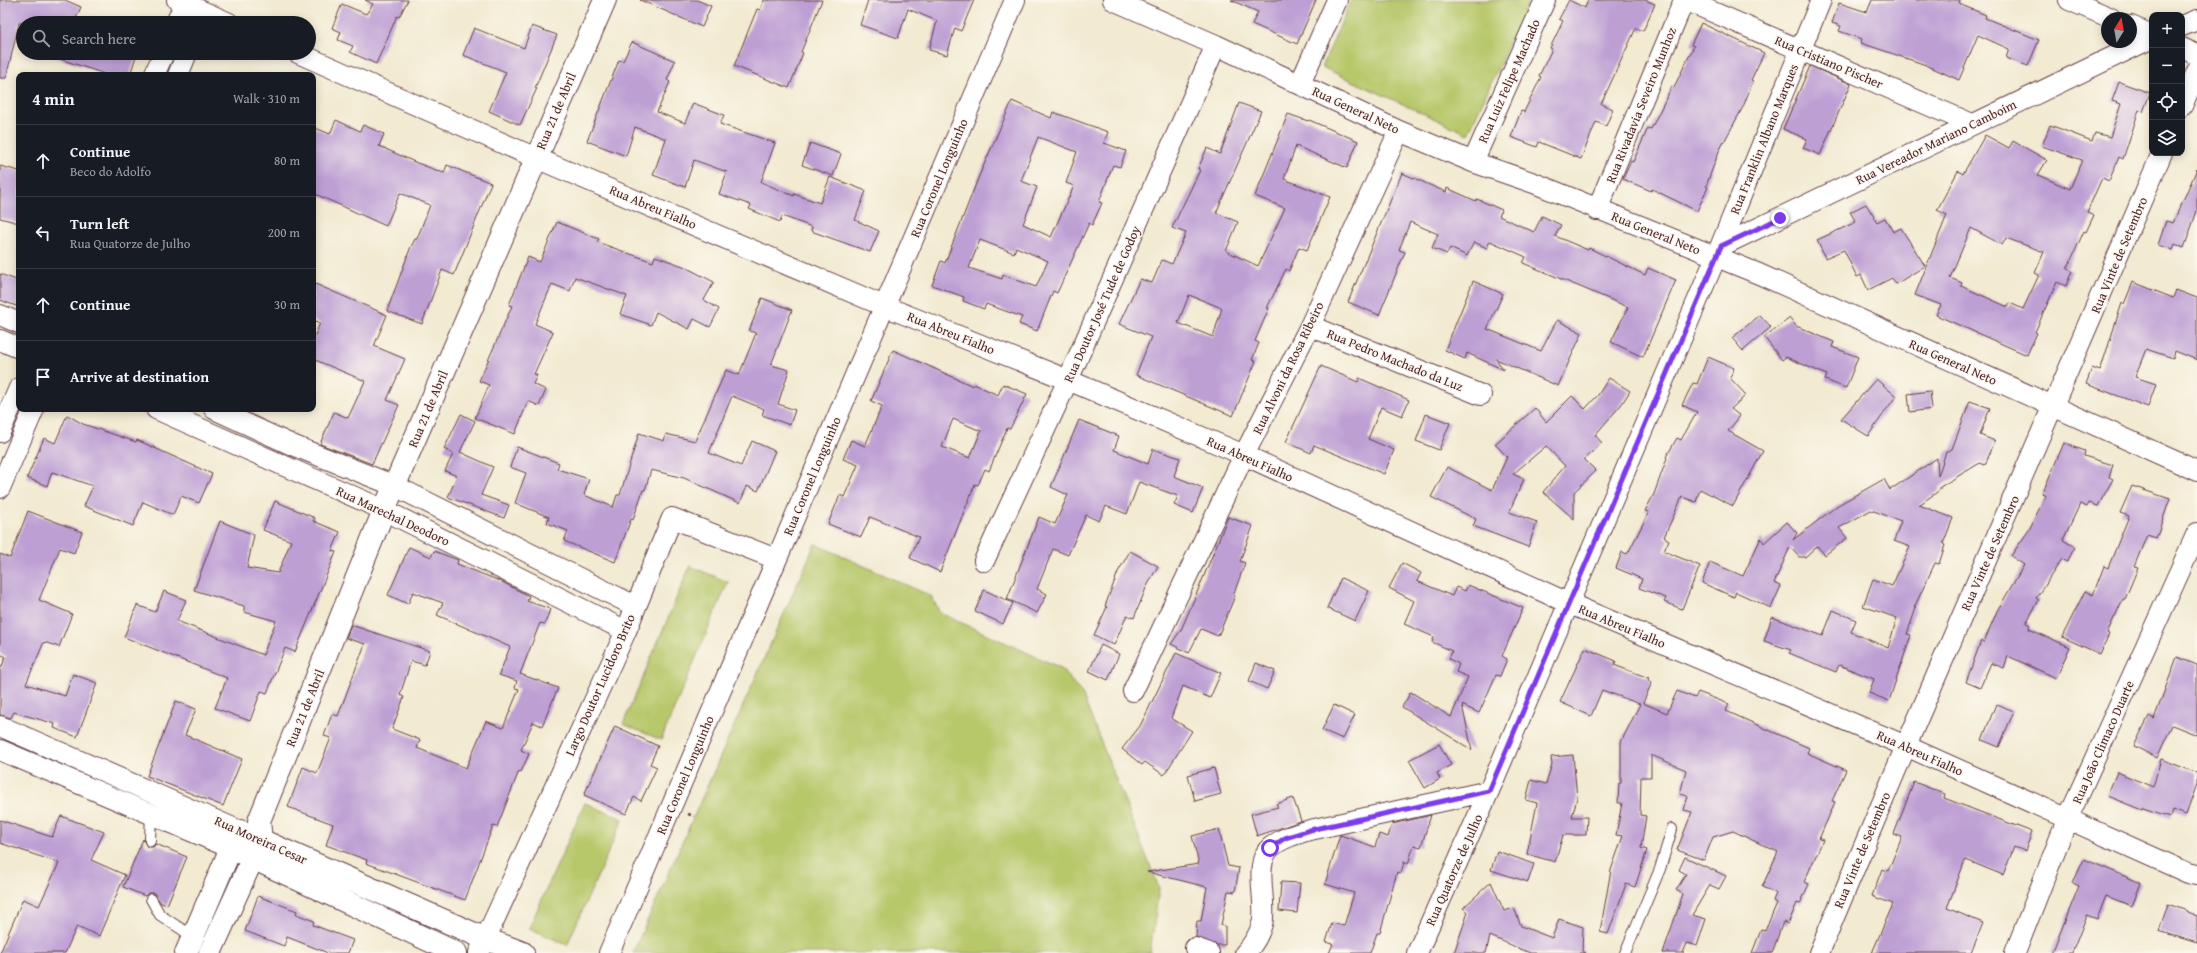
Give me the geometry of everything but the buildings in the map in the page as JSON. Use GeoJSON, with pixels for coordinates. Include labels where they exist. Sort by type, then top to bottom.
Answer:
{"type":"FeatureCollection","features":[{"type":"Feature","properties":{"kind":"street","name":"Rua 21 de Abril"},"geometry":{"type":"LineString","coordinates":[[211,951],[258,840],[384,510],[605,0]]}},
{"type":"Feature","properties":{"kind":"street","name":"Rua Coronel Longuinho"},"geometry":{"type":"LineString","coordinates":[[609,953],[1015,0]]}},
{"type":"Feature","properties":{"kind":"street","name":"Rua General Neto"},"geometry":{"type":"LineString","coordinates":[[1113,0],[1216,45],[1399,131],[1473,162],[1534,183],[1597,210],[1718,251],[2197,471]]}},
{"type":"Feature","properties":{"kind":"street"},"geometry":{"type":"LineString","coordinates":[[1300,84],[1337,0]]}},
{"type":"Feature","properties":{"kind":"street","name":"Rua Luiz Felipe Machado"},"geometry":{"type":"LineString","coordinates":[[1473,162],[1545,0]]}},
{"type":"Feature","properties":{"kind":"street","name":"Rua Cristiano Pischer"},"geometry":{"type":"LineString","coordinates":[[1684,0],[1801,49],[1972,124]]}},
{"type":"Feature","properties":{"kind":"street","name":"Rua Rivadavia Seveiro Munhoz"},"geometry":{"type":"LineString","coordinates":[[1597,210],[1684,0]]}},
{"type":"Feature","properties":{"kind":"street","name":"Rua Franklin Albano Marques"},"geometry":{"type":"LineString","coordinates":[[1718,251],[1821,0]]}},
{"type":"Feature","properties":{"kind":"street"},"geometry":{"type":"LineString","coordinates":[[2069,0],[2101,14]]}},
{"type":"Feature","properties":{"kind":"street"},"geometry":{"type":"LineString","coordinates":[[178,16],[182,1],[205,12]]}},
{"type":"Feature","properties":{"kind":"street"},"geometry":{"type":"LineString","coordinates":[[2185,25],[2197,20]]}},
{"type":"Feature","properties":{"kind":"street"},"geometry":{"type":"LineString","coordinates":[[2137,29],[2149,35]]}},
{"type":"Feature","properties":{"kind":"street","name":"Rua Vereador Mariano Camboim"},"geometry":{"type":"LineString","coordinates":[[1718,251],[1972,124],[2149,38]]}},
{"type":"Feature","properties":{"kind":"street","name":"Rua Doutor José Tude de Godoy"},"geometry":{"type":"LineString","coordinates":[[984,561],[1068,380],[1216,45]]}},
{"type":"Feature","properties":{"kind":"street"},"geometry":{"type":"LineString","coordinates":[[2185,49],[2197,55]]}},
{"type":"Feature","properties":{"kind":"street"},"geometry":{"type":"LineString","coordinates":[[155,72],[161,60]]}},
{"type":"Feature","properties":{"kind":"street"},"geometry":{"type":"LineString","coordinates":[[179,72],[184,60]]}},
{"type":"Feature","properties":{"kind":"street","name":"Rua Abreu Fialho"},"geometry":{"type":"LineString","coordinates":[[314,60],[536,158],[884,306],[1068,380],[1244,455],[1568,603],[1906,746],[2067,820],[2188,873],[2197,875]]}},
{"type":"Feature","properties":{"kind":"street"},"geometry":{"type":"LineString","coordinates":[[2185,99],[2197,71]]}},
{"type":"Feature","properties":{"kind":"street","name":"Rua Alvoni da Rosa Ribeiro"},"geometry":{"type":"LineString","coordinates":[[1134,691],[1244,455],[1310,326],[1399,131]]}},
{"type":"Feature","properties":{"kind":"street","name":"Rua Vinte de Setembro"},"geometry":{"type":"LineString","coordinates":[[1819,953],[1906,746],[2161,156]]}},
{"type":"Feature","properties":{"kind":"street","name":"Rua Quatorze de Julho"},"geometry":{"type":"LineString","coordinates":[[1417,953],[1489,791],[1718,251]]}},
{"type":"Feature","properties":{"kind":"street"},"geometry":{"type":"LineString","coordinates":[[0,316],[16,322]]}},
{"type":"Feature","properties":{"kind":"street","name":"Rua Pedro Machado da Luz"},"geometry":{"type":"LineString","coordinates":[[1310,326],[1481,395]]}},
{"type":"Feature","properties":{"kind":"street"},"geometry":{"type":"LineString","coordinates":[[0,340],[16,347]]}},
{"type":"Feature","properties":{"kind":"street"},"geometry":{"type":"LineString","coordinates":[[0,432],[16,395]]}},
{"type":"Feature","properties":{"kind":"street"},"geometry":{"type":"LineString","coordinates":[[0,488],[33,412]]}},
{"type":"Feature","properties":{"kind":"street","name":"Rua Marechal Deodoro"},"geometry":{"type":"LineString","coordinates":[[163,412],[384,510],[626,631]]}},
{"type":"Feature","properties":{"kind":"street","name":"Rua Marechal Deodoro"},"geometry":{"type":"LineString","coordinates":[[220,412],[292,445],[395,486],[636,606]]}},
{"type":"Feature","properties":{"kind":"street"},"geometry":{"type":"LineString","coordinates":[[283,466],[292,445]]}},
{"type":"Feature","properties":{"kind":"street","name":"Largo Doutor Lucidoro Brito"},"geometry":{"type":"LineString","coordinates":[[482,946],[626,631],[672,518],[776,559]]}},
{"type":"Feature","properties":{"kind":"street","name":"Rua João Climaco Duarte"},"geometry":{"type":"LineString","coordinates":[[2015,953],[2067,820],[2197,533]]}},
{"type":"Feature","properties":{"kind":"street","name":"Rua Moreira Cesar"},"geometry":{"type":"LineString","coordinates":[[0,726],[156,794],[235,839]]}},
{"type":"Feature","properties":{"kind":"street","name":"Rua Moreira Cesar"},"geometry":{"type":"LineString","coordinates":[[0,750],[151,814],[235,839],[258,840],[482,946],[523,953]]}},
{"type":"Feature","properties":{"kind":"street"},"geometry":{"type":"LineString","coordinates":[[1245,953],[1253,945],[1262,924],[1264,902],[1261,865],[1264,856],[1270,848],[1285,838],[1310,830],[1489,791]]}},
{"type":"Feature","properties":{"kind":"street"},"geometry":{"type":"LineString","coordinates":[[189,945],[235,839],[258,840]]}},
{"type":"Feature","properties":{"kind":"street","name":"Rua Moreira Cesar"},"geometry":{"type":"LineString","coordinates":[[258,840],[456,953]]}},
{"type":"Feature","properties":{"kind":"lane"},"geometry":{"type":"LineString","coordinates":[[150,841],[151,814],[156,794]]}},
{"type":"Feature","properties":{"kind":"lane"},"geometry":{"type":"LineString","coordinates":[[1626,953],[1660,869],[1672,829]]}},
{"type":"Feature","properties":{"kind":"lane"},"geometry":{"type":"LineString","coordinates":[[151,899],[160,915],[189,945],[211,951]]}},
{"type":"Feature","properties":{"kind":"green space"},"geometry":{"type":"Polygon","coordinates":[[[1351,0],[1529,0],[1468,134],[1322,67],[1351,0]]]}},
{"type":"Feature","properties":{"kind":"green space"},"geometry":{"type":"Polygon","coordinates":[[[815,544],[931,596],[940,613],[1061,668],[1082,694],[1159,888],[1150,953],[633,953],[815,544]]]}},
{"type":"Feature","properties":{"kind":"green space"},"geometry":{"type":"Polygon","coordinates":[[[690,566],[728,582],[661,740],[623,724],[690,566]]]}},
{"type":"Feature","properties":{"kind":"green space"},"geometry":{"type":"Polygon","coordinates":[[[585,803],[623,819],[567,945],[529,928],[585,803]]]}},
{"type":"Feature","properties":{"kind":"route"},"geometry":{"type":"LineString","coordinates":[[1270,848],[1285,838],[1310,830],[1489,791],[1721,246],[1780,218]]}}]}
